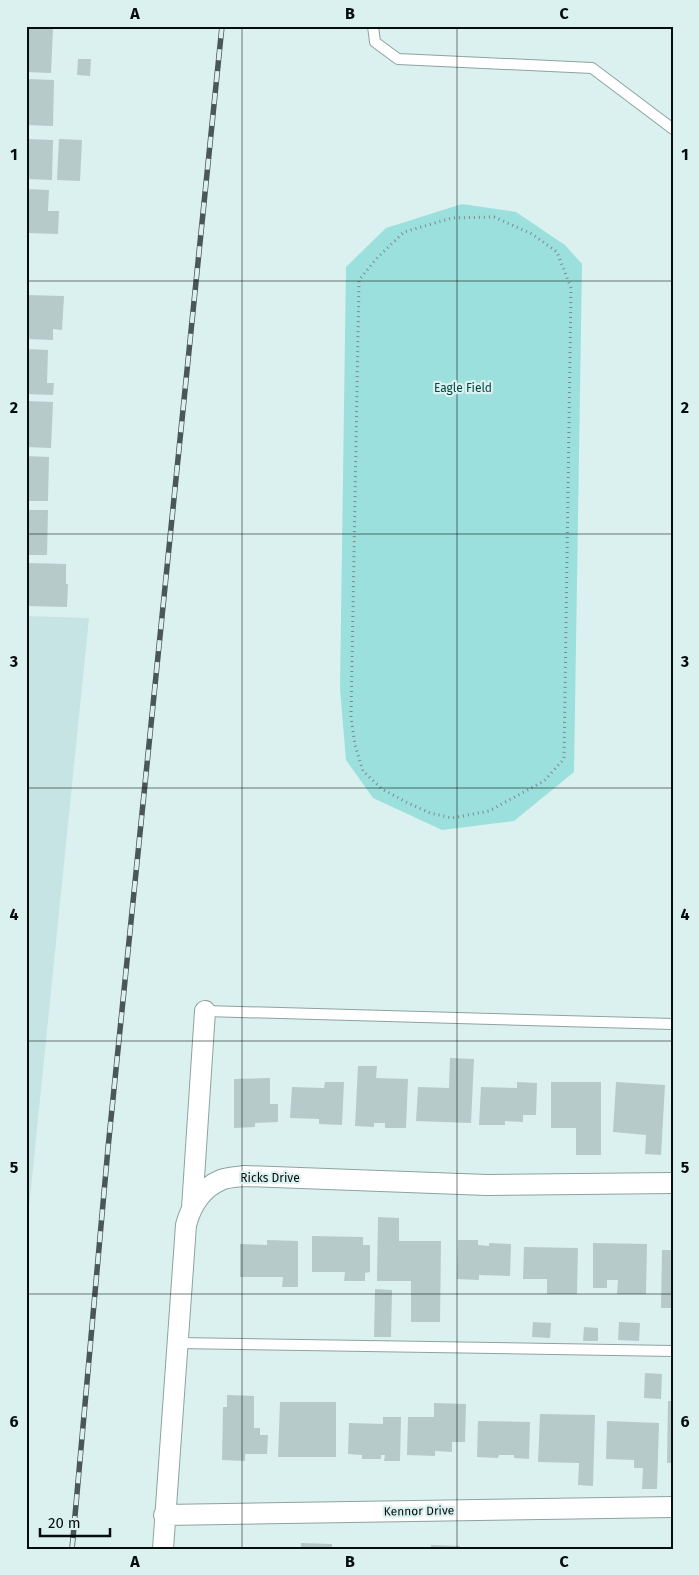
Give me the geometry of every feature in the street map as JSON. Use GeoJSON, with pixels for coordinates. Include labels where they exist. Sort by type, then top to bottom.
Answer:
{"type":"FeatureCollection","features":[{"type":"Feature","properties":{"kind":"street"},"geometry":{"type":"LineString","coordinates":[[192,1208],[206,1011]]}},
{"type":"Feature","properties":{"kind":"street","name":"Ricks Drive"},"geometry":{"type":"LineString","coordinates":[[162,1549],[186,1225],[198,1198],[211,1186],[222,1180],[244,1176],[487,1185],[673,1183]]}},
{"type":"Feature","properties":{"kind":"street","name":"Kennor Drive"},"geometry":{"type":"LineString","coordinates":[[164,1514],[673,1507]]}},
{"type":"Feature","properties":{"kind":"lane"},"geometry":{"type":"LineString","coordinates":[[372,26],[375,42],[398,59],[592,68],[673,128]]}},
{"type":"Feature","properties":{"kind":"lane"},"geometry":{"type":"LineString","coordinates":[[206,1011],[673,1024]]}},
{"type":"Feature","properties":{"kind":"lane"},"geometry":{"type":"LineString","coordinates":[[177,1343],[673,1351]]}},
{"type":"Feature","properties":{"kind":"path"},"geometry":{"type":"LineString","coordinates":[[494,217],[532,234],[557,252],[570,288],[564,759],[544,781],[489,810],[452,818],[430,813],[382,789],[363,771],[355,745],[351,718],[359,280],[376,259],[404,232],[452,218],[494,217]]}},
{"type":"Feature","properties":{"kind":"shaded area"},"geometry":{"type":"Polygon","coordinates":[[[26,616],[89,618],[26,1237],[26,616]]]}},
{"type":"Feature","properties":{"kind":"green space","name":"Eagle Field"},"geometry":{"type":"Polygon","coordinates":[[[462,204],[516,212],[565,245],[582,264],[574,772],[514,821],[442,830],[373,798],[346,760],[340,689],[346,267],[386,228],[462,204]]]}},
{"type":"Feature","properties":{"kind":"building"},"geometry":{"type":"Polygon","coordinates":[[[26,28],[53,29],[51,73],[26,72],[26,28]]]}},
{"type":"Feature","properties":{"kind":"building"},"geometry":{"type":"Polygon","coordinates":[[[78,59],[91,59],[90,76],[77,75],[78,59]]]}},
{"type":"Feature","properties":{"kind":"building"},"geometry":{"type":"Polygon","coordinates":[[[26,79],[54,80],[53,126],[26,125],[26,79]]]}},
{"type":"Feature","properties":{"kind":"building"},"geometry":{"type":"Polygon","coordinates":[[[26,139],[53,140],[52,180],[26,179],[26,139]]]}},
{"type":"Feature","properties":{"kind":"building"},"geometry":{"type":"Polygon","coordinates":[[[59,139],[82,140],[80,181],[57,180],[59,139]]]}},
{"type":"Feature","properties":{"kind":"building"},"geometry":{"type":"Polygon","coordinates":[[[26,189],[49,190],[48,211],[59,211],[58,234],[26,233],[26,189]]]}},
{"type":"Feature","properties":{"kind":"building"},"geometry":{"type":"Polygon","coordinates":[[[26,295],[64,296],[62,330],[53,329],[53,340],[26,339],[26,295]]]}},
{"type":"Feature","properties":{"kind":"building"},"geometry":{"type":"Polygon","coordinates":[[[26,349],[48,350],[47,383],[54,383],[53,395],[26,394],[26,349]]]}},
{"type":"Feature","properties":{"kind":"building"},"geometry":{"type":"Polygon","coordinates":[[[26,401],[53,402],[51,448],[26,447],[26,401]]]}},
{"type":"Feature","properties":{"kind":"building"},"geometry":{"type":"Polygon","coordinates":[[[26,456],[49,457],[48,501],[26,501],[26,456]]]}},
{"type":"Feature","properties":{"kind":"building"},"geometry":{"type":"Polygon","coordinates":[[[26,510],[48,510],[47,555],[26,555],[26,510]]]}},
{"type":"Feature","properties":{"kind":"building"},"geometry":{"type":"Polygon","coordinates":[[[26,563],[66,564],[66,584],[68,584],[67,607],[26,606],[26,563]]]}},
{"type":"Feature","properties":{"kind":"building"},"geometry":{"type":"Polygon","coordinates":[[[450,1058],[474,1059],[471,1123],[416,1121],[418,1087],[449,1088],[450,1058]]]}},
{"type":"Feature","properties":{"kind":"building"},"geometry":{"type":"Polygon","coordinates":[[[358,1066],[377,1066],[376,1078],[408,1079],[406,1128],[385,1128],[385,1123],[374,1123],[374,1127],[355,1126],[358,1066]]]}},
{"type":"Feature","properties":{"kind":"building"},"geometry":{"type":"Polygon","coordinates":[[[270,1078],[270,1104],[278,1104],[278,1122],[255,1123],[255,1127],[234,1128],[234,1079],[270,1078]]]}},
{"type":"Feature","properties":{"kind":"building"},"geometry":{"type":"Polygon","coordinates":[[[325,1082],[344,1082],[342,1125],[319,1124],[319,1119],[290,1118],[292,1087],[324,1088],[325,1082]]]}},
{"type":"Feature","properties":{"kind":"building"},"geometry":{"type":"Polygon","coordinates":[[[517,1082],[537,1083],[536,1115],[523,1115],[523,1122],[505,1121],[505,1125],[479,1125],[481,1087],[517,1088],[517,1082]]]}},
{"type":"Feature","properties":{"kind":"building"},"geometry":{"type":"Polygon","coordinates":[[[551,1082],[601,1082],[601,1155],[576,1155],[576,1128],[551,1128],[551,1082]]]}},
{"type":"Feature","properties":{"kind":"building"},"geometry":{"type":"Polygon","coordinates":[[[616,1082],[665,1085],[661,1155],[645,1154],[646,1135],[613,1132],[616,1082]]]}},
{"type":"Feature","properties":{"kind":"building"},"geometry":{"type":"Polygon","coordinates":[[[378,1217],[399,1218],[399,1241],[441,1241],[440,1322],[411,1322],[411,1281],[377,1281],[378,1217]]]}},
{"type":"Feature","properties":{"kind":"building"},"geometry":{"type":"Polygon","coordinates":[[[312,1236],[363,1237],[363,1245],[370,1245],[370,1272],[365,1273],[365,1281],[344,1281],[345,1272],[312,1272],[312,1236]]]}},
{"type":"Feature","properties":{"kind":"building"},"geometry":{"type":"Polygon","coordinates":[[[267,1240],[298,1241],[298,1287],[282,1287],[283,1277],[240,1277],[240,1244],[267,1245],[267,1240]]]}},
{"type":"Feature","properties":{"kind":"building"},"geometry":{"type":"Polygon","coordinates":[[[458,1240],[478,1240],[478,1245],[489,1246],[489,1243],[511,1244],[510,1276],[479,1275],[479,1280],[457,1279],[458,1240]]]}},
{"type":"Feature","properties":{"kind":"building"},"geometry":{"type":"Polygon","coordinates":[[[593,1243],[647,1244],[646,1294],[617,1294],[618,1280],[607,1280],[607,1288],[593,1288],[593,1243]]]}},
{"type":"Feature","properties":{"kind":"building"},"geometry":{"type":"Polygon","coordinates":[[[524,1247],[578,1248],[577,1294],[547,1294],[547,1279],[523,1279],[524,1247]]]}},
{"type":"Feature","properties":{"kind":"building"},"geometry":{"type":"Polygon","coordinates":[[[662,1250],[673,1250],[673,1308],[661,1308],[662,1250]]]}},
{"type":"Feature","properties":{"kind":"building"},"geometry":{"type":"Polygon","coordinates":[[[375,1289],[392,1290],[391,1337],[374,1337],[375,1289]]]}},
{"type":"Feature","properties":{"kind":"building"},"geometry":{"type":"Polygon","coordinates":[[[533,1322],[551,1323],[550,1338],[532,1337],[533,1322]]]}},
{"type":"Feature","properties":{"kind":"building"},"geometry":{"type":"Polygon","coordinates":[[[619,1322],[640,1323],[639,1341],[618,1340],[619,1322]]]}},
{"type":"Feature","properties":{"kind":"building"},"geometry":{"type":"Polygon","coordinates":[[[584,1327],[598,1328],[598,1341],[583,1341],[584,1327]]]}},
{"type":"Feature","properties":{"kind":"building"},"geometry":{"type":"Polygon","coordinates":[[[645,1373],[662,1374],[661,1399],[644,1398],[645,1373]]]}},
{"type":"Feature","properties":{"kind":"building"},"geometry":{"type":"Polygon","coordinates":[[[227,1395],[254,1396],[254,1428],[260,1428],[260,1435],[268,1435],[267,1454],[245,1454],[245,1461],[222,1460],[223,1407],[227,1407],[227,1395]]]}},
{"type":"Feature","properties":{"kind":"building"},"geometry":{"type":"Polygon","coordinates":[[[668,1401],[673,1401],[673,1463],[667,1463],[668,1401]]]}},
{"type":"Feature","properties":{"kind":"building"},"geometry":{"type":"Polygon","coordinates":[[[280,1402],[336,1402],[336,1457],[278,1457],[280,1402]]]}},
{"type":"Feature","properties":{"kind":"building"},"geometry":{"type":"Polygon","coordinates":[[[434,1403],[466,1404],[465,1442],[452,1442],[452,1452],[435,1451],[435,1456],[407,1455],[408,1417],[434,1417],[434,1403]]]}},
{"type":"Feature","properties":{"kind":"building"},"geometry":{"type":"Polygon","coordinates":[[[540,1414],[595,1415],[593,1486],[578,1485],[579,1463],[538,1462],[540,1414]]]}},
{"type":"Feature","properties":{"kind":"building"},"geometry":{"type":"Polygon","coordinates":[[[383,1417],[401,1417],[400,1461],[384,1461],[385,1455],[381,1455],[381,1459],[362,1459],[362,1455],[348,1454],[349,1423],[383,1424],[383,1417]]]}},
{"type":"Feature","properties":{"kind":"building"},"geometry":{"type":"Polygon","coordinates":[[[478,1421],[530,1422],[529,1459],[514,1458],[514,1455],[499,1455],[498,1458],[477,1457],[478,1421]]]}},
{"type":"Feature","properties":{"kind":"building"},"geometry":{"type":"Polygon","coordinates":[[[607,1421],[659,1423],[657,1489],[642,1489],[643,1468],[634,1468],[634,1460],[606,1459],[607,1421]]]}},
{"type":"Feature","properties":{"kind":"building"},"geometry":{"type":"Polygon","coordinates":[[[301,1543],[332,1544],[332,1549],[301,1549],[301,1543]]]}},
{"type":"Feature","properties":{"kind":"building"},"geometry":{"type":"Polygon","coordinates":[[[431,1545],[460,1546],[460,1549],[431,1549],[431,1545]]]}},
{"type":"Feature","properties":{"kind":"railway"},"geometry":{"type":"LineString","coordinates":[[72,1549],[108,1148],[222,26]]}}]}
